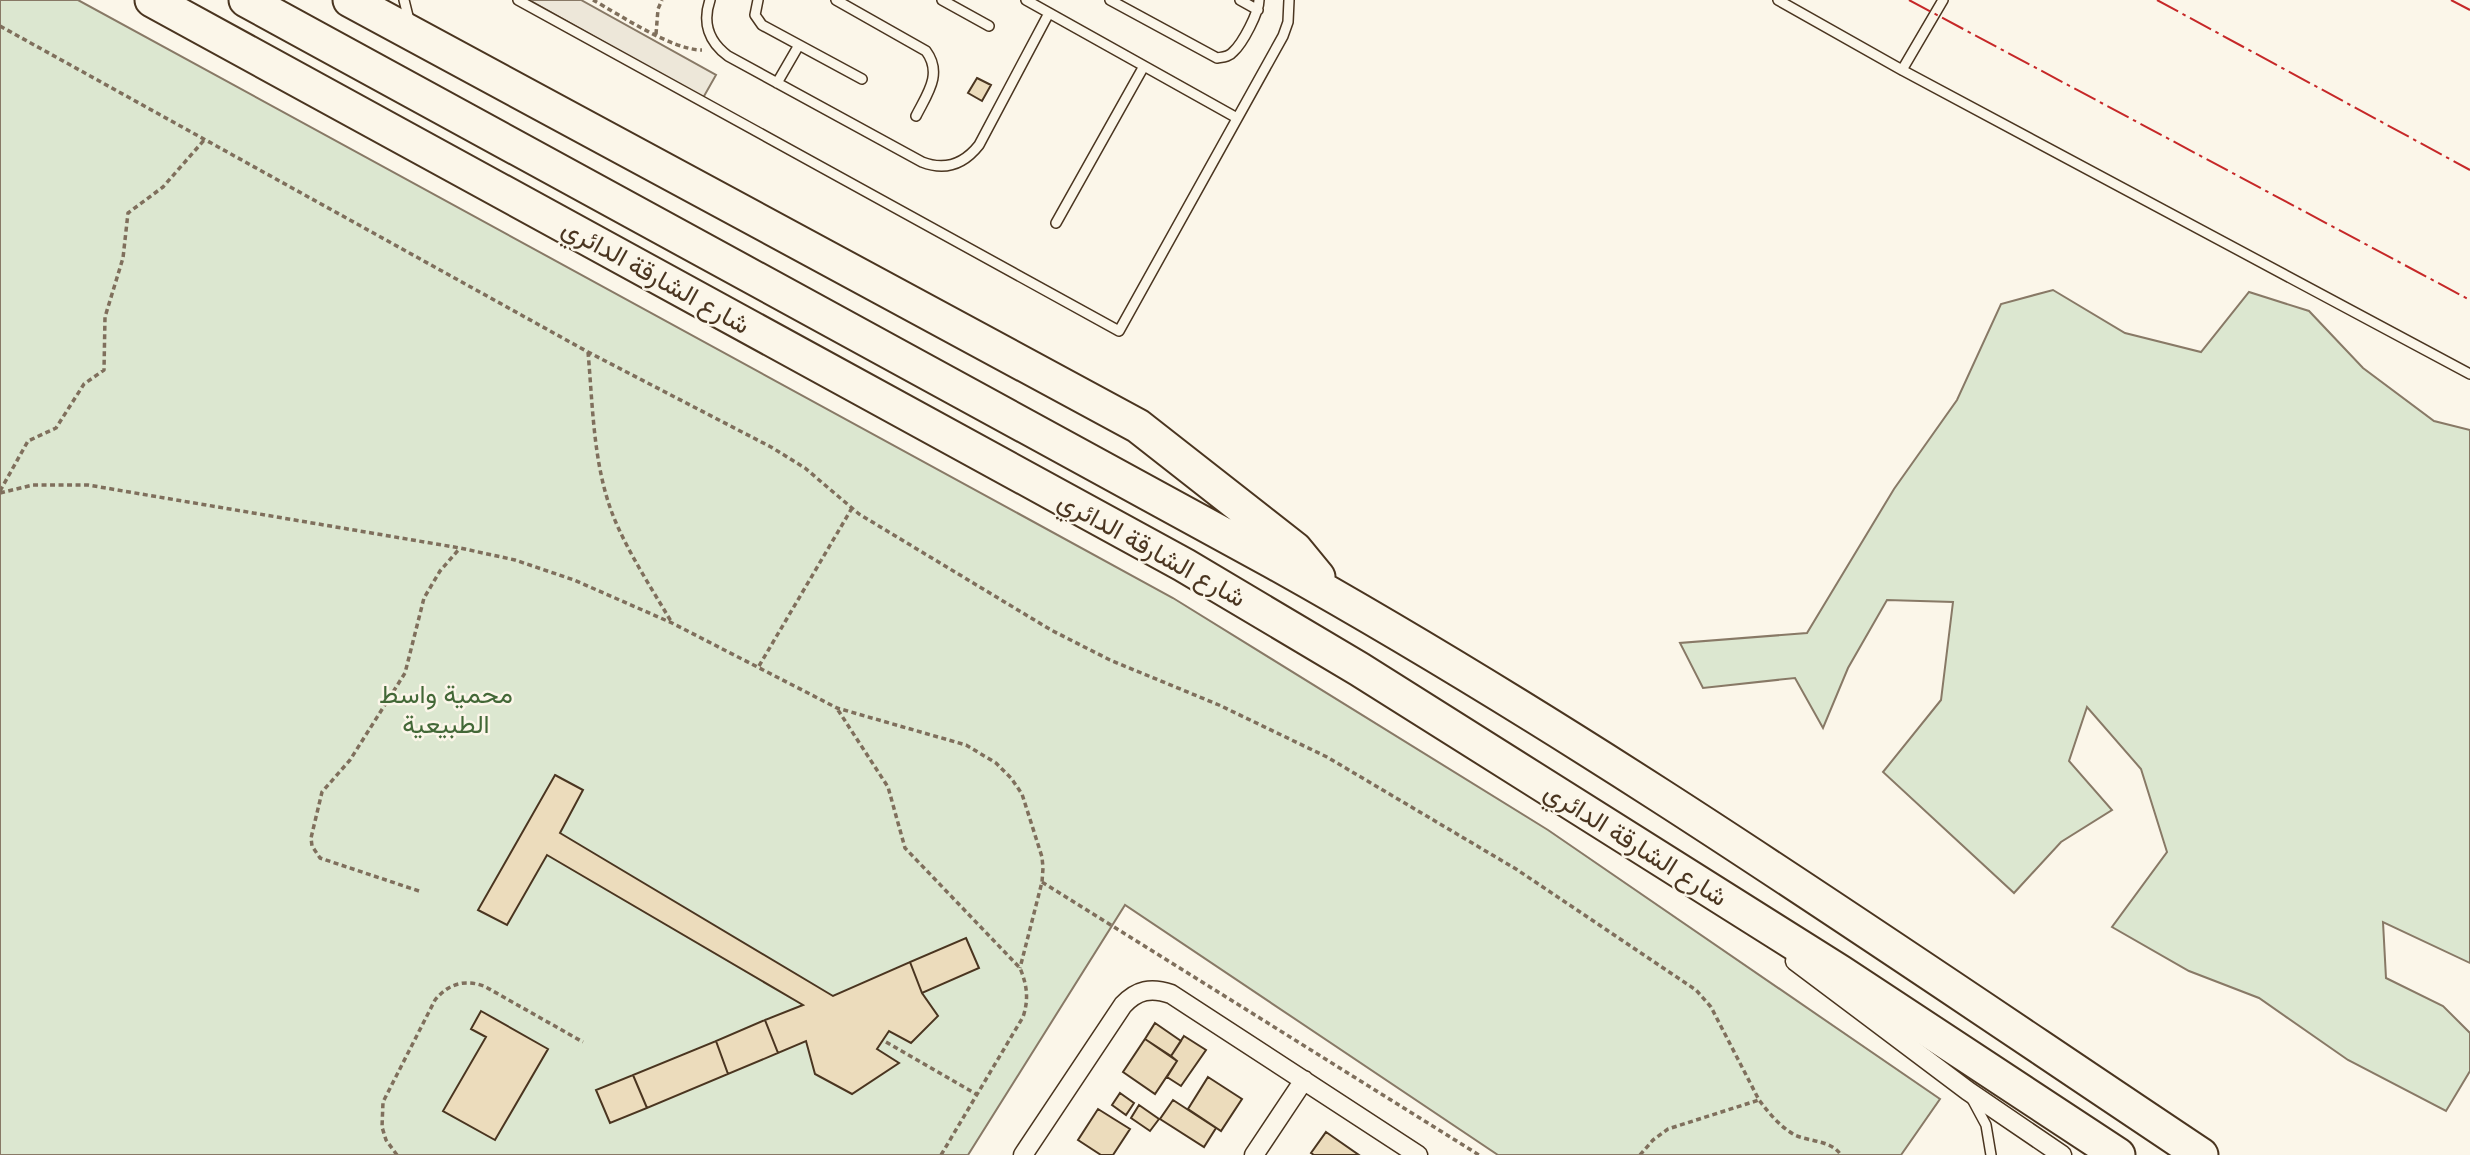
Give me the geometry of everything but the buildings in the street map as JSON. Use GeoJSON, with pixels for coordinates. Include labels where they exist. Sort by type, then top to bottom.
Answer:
{"type":"FeatureCollection","features":[{"type":"Feature","properties":{"kind":"highway","name":"شارع الشارقة الدائري"},"geometry":{"type":"LineString","coordinates":[[152,0],[1184,565],[1359,669],[1899,1010],[2119,1155]]}},
{"type":"Feature","properties":{"kind":"highway","name":"شارع الشارقة الدائري"},"geometry":{"type":"LineString","coordinates":[[246,0],[1333,595],[1484,684],[1609,762],[2201,1155]]}},
{"type":"Feature","properties":{"kind":"highway"},"geometry":{"type":"LineString","coordinates":[[350,0],[1138,426],[1295,549],[1333,595]]}},
{"type":"Feature","properties":{"kind":"street"},"geometry":{"type":"LineString","coordinates":[[1723,899],[1789,957],[1968,1091],[2062,1155]]}},
{"type":"Feature","properties":{"kind":"street"},"geometry":{"type":"LineString","coordinates":[[1023,1155],[1123,1005],[1139,992],[1150,989],[1171,994],[1418,1155]]}},
{"type":"Feature","properties":{"kind":"street"},"geometry":{"type":"LineString","coordinates":[[1254,1155],[1304,1080]]}},
{"type":"Feature","properties":{"kind":"lane"},"geometry":{"type":"LineString","coordinates":[[404,0],[414,35]]}},
{"type":"Feature","properties":{"kind":"lane"},"geometry":{"type":"LineString","coordinates":[[518,0],[1119,331],[1283,36],[1288,22],[1289,0]]}},
{"type":"Feature","properties":{"kind":"lane"},"geometry":{"type":"LineString","coordinates":[[710,0],[706,19],[708,30],[719,49],[932,166],[954,165],[964,160],[979,145],[1049,13]]}},
{"type":"Feature","properties":{"kind":"lane"},"geometry":{"type":"LineString","coordinates":[[758,0],[755,9],[758,21],[862,79]]}},
{"type":"Feature","properties":{"kind":"lane"},"geometry":{"type":"LineString","coordinates":[[942,0],[989,26]]}},
{"type":"Feature","properties":{"kind":"lane"},"geometry":{"type":"LineString","coordinates":[[1026,0],[1237,118]]}},
{"type":"Feature","properties":{"kind":"lane"},"geometry":{"type":"LineString","coordinates":[[1110,0],[1217,58],[1235,51],[1258,10],[1259,0]]}},
{"type":"Feature","properties":{"kind":"lane"},"geometry":{"type":"LineString","coordinates":[[1240,0],[1258,10]]}},
{"type":"Feature","properties":{"kind":"lane"},"geometry":{"type":"LineString","coordinates":[[1778,0],[1902,70],[2470,374]]}},
{"type":"Feature","properties":{"kind":"lane"},"geometry":{"type":"LineString","coordinates":[[1902,70],[1943,0]]}},
{"type":"Feature","properties":{"kind":"lane"},"geometry":{"type":"LineString","coordinates":[[839,1],[932,57],[933,83],[916,116]]}},
{"type":"Feature","properties":{"kind":"lane"},"geometry":{"type":"LineString","coordinates":[[777,83],[799,45]]}},
{"type":"Feature","properties":{"kind":"lane"},"geometry":{"type":"LineString","coordinates":[[1056,223],[1144,66]]}},
{"type":"Feature","properties":{"kind":"lane"},"geometry":{"type":"LineString","coordinates":[[1968,1091],[1986,1125],[1991,1155]]}},
{"type":"Feature","properties":{"kind":"path"},"geometry":{"type":"LineString","coordinates":[[593,0],[689,49],[719,49]]}},
{"type":"Feature","properties":{"kind":"path"},"geometry":{"type":"LineString","coordinates":[[656,34],[658,9],[662,0]]}},
{"type":"Feature","properties":{"kind":"path"},"geometry":{"type":"LineString","coordinates":[[0,26],[588,352],[771,447],[805,468],[852,508],[1051,630],[1110,660],[1219,705],[1327,757],[1516,869],[1696,990],[1711,1007],[1759,1100],[1795,1135],[1830,1146],[1841,1155]]}},
{"type":"Feature","properties":{"kind":"path"},"geometry":{"type":"LineString","coordinates":[[0,492],[28,441],[56,428],[84,384],[104,370],[104,317],[124,258],[128,213],[163,187],[205,139]]}},
{"type":"Feature","properties":{"kind":"path"},"geometry":{"type":"LineString","coordinates":[[588,352],[595,442],[607,493],[619,528],[672,623]]}},
{"type":"Feature","properties":{"kind":"path"},"geometry":{"type":"LineString","coordinates":[[0,492],[33,485],[88,485],[460,548],[515,560],[555,573],[672,623],[837,708],[966,746],[996,763],[1012,778],[1022,794],[1042,857],[1042,882],[1020,968]]}},
{"type":"Feature","properties":{"kind":"path"},"geometry":{"type":"LineString","coordinates":[[759,666],[852,508]]}},
{"type":"Feature","properties":{"kind":"path"},"geometry":{"type":"LineString","coordinates":[[419,891],[320,858],[311,838],[322,792],[350,760],[405,673],[424,598],[440,571],[460,548]]}},
{"type":"Feature","properties":{"kind":"path"},"geometry":{"type":"LineString","coordinates":[[837,708],[888,787],[905,848],[1020,968],[1027,987],[1023,1017],[941,1155]]}},
{"type":"Feature","properties":{"kind":"path"},"geometry":{"type":"LineString","coordinates":[[1042,882],[1479,1155]]}},
{"type":"Feature","properties":{"kind":"path"},"geometry":{"type":"LineString","coordinates":[[397,1155],[386,1140],[382,1127],[383,1102],[435,1000],[448,987],[466,982],[484,986],[583,1042]]}},
{"type":"Feature","properties":{"kind":"path"},"geometry":{"type":"LineString","coordinates":[[886,1042],[976,1094]]}},
{"type":"Feature","properties":{"kind":"path"},"geometry":{"type":"LineString","coordinates":[[1640,1155],[1653,1140],[1668,1129],[1759,1100]]}},
{"type":"Feature","properties":{"kind":"green space","name":"محمية واسط الطبيعية"},"geometry":{"type":"Polygon","coordinates":[[[0,0],[78,0],[1173,598],[1548,830],[1940,1099],[1901,1155],[1498,1155],[1125,905],[968,1155],[0,1155],[0,0]]]}},
{"type":"Feature","properties":{"kind":"green space"},"geometry":{"type":"Polygon","coordinates":[[[2053,290],[2125,333],[2201,352],[2249,292],[2309,311],[2363,368],[2434,421],[2470,430],[2470,963],[2383,922],[2386,978],[2443,1006],[2470,1033],[2470,1071],[2446,1111],[2348,1060],[2259,998],[2189,971],[2112,927],[2167,852],[2141,769],[2087,707],[2069,761],[2112,810],[2061,842],[2014,893],[1883,772],[1941,700],[1953,602],[1887,600],[1848,668],[1823,728],[1795,678],[1703,688],[1680,643],[1807,633],[1894,489],[1957,400],[2001,304],[2053,290]]]}},
{"type":"Feature","properties":{"kind":"shaded area"},"geometry":{"type":"Polygon","coordinates":[[[529,0],[581,0],[716,75],[703,98],[529,0]]]}},
{"type":"Feature","properties":{"kind":"power"},"geometry":{"type":"LineString","coordinates":[[1909,0],[2470,300]]}},
{"type":"Feature","properties":{"kind":"power"},"geometry":{"type":"LineString","coordinates":[[2157,0],[2470,170]]}},
{"type":"Feature","properties":{"kind":"power"},"geometry":{"type":"LineString","coordinates":[[2451,0],[2470,10]]}}]}
